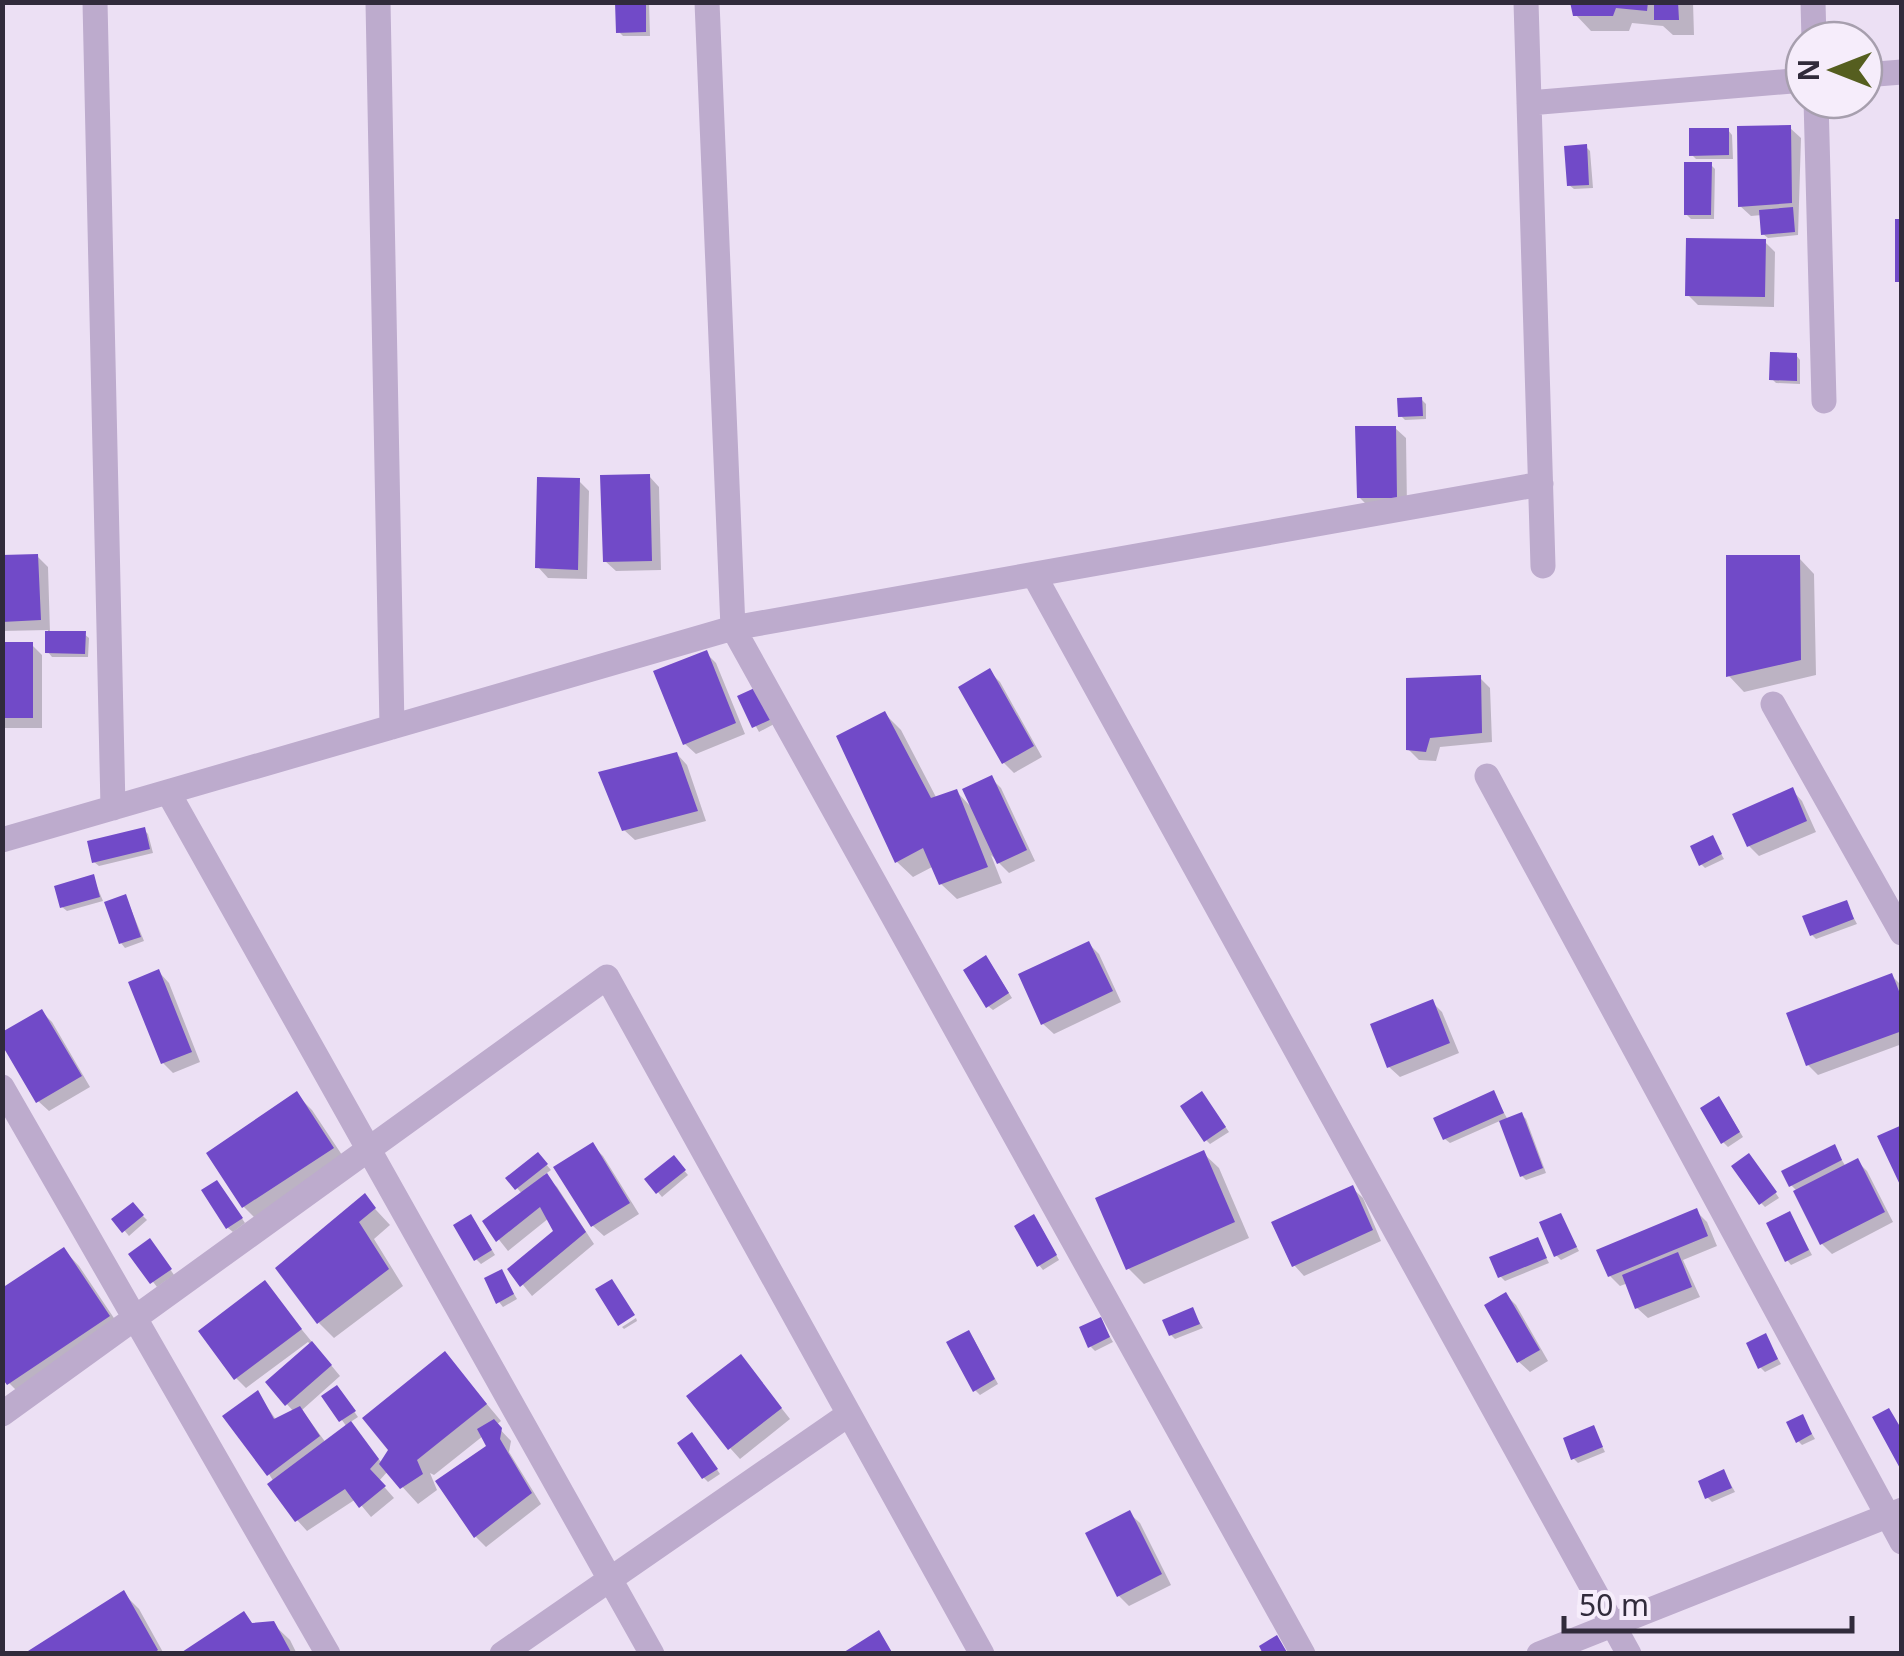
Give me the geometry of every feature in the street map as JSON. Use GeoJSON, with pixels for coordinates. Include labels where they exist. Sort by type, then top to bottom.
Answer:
{"type":"FeatureCollection","features":[{"type":"Feature","properties":{"kind":"street"},"geometry":{"type":"LineString","coordinates":[[94,2],[113,808]]}},
{"type":"Feature","properties":{"kind":"street"},"geometry":{"type":"LineString","coordinates":[[378,2],[392,727]]}},
{"type":"Feature","properties":{"kind":"street"},"geometry":{"type":"LineString","coordinates":[[707,2],[733,628],[1303,1654]]}},
{"type":"Feature","properties":{"kind":"street"},"geometry":{"type":"LineString","coordinates":[[1526,2],[1544,566]]}},
{"type":"Feature","properties":{"kind":"street"},"geometry":{"type":"LineString","coordinates":[[1529,103],[1784,82]]}},
{"type":"Feature","properties":{"kind":"street"},"geometry":{"type":"LineString","coordinates":[[1817,120],[1824,400]]}},
{"type":"Feature","properties":{"kind":"street"},"geometry":{"type":"LineString","coordinates":[[2,840],[733,628],[1541,484]]}},
{"type":"Feature","properties":{"kind":"street"},"geometry":{"type":"LineString","coordinates":[[1034,574],[1629,1654]]}},
{"type":"Feature","properties":{"kind":"street"},"geometry":{"type":"LineString","coordinates":[[1774,704],[1902,933]]}},
{"type":"Feature","properties":{"kind":"street"},"geometry":{"type":"LineString","coordinates":[[1487,776],[1894,1513],[1902,1542]]}},
{"type":"Feature","properties":{"kind":"street"},"geometry":{"type":"LineString","coordinates":[[168,792],[652,1654]]}},
{"type":"Feature","properties":{"kind":"street"},"geometry":{"type":"LineString","coordinates":[[2,1414],[607,977],[982,1654]]}},
{"type":"Feature","properties":{"kind":"street"},"geometry":{"type":"LineString","coordinates":[[2,1087],[328,1654]]}},
{"type":"Feature","properties":{"kind":"street"},"geometry":{"type":"LineString","coordinates":[[502,1654],[850,1414]]}},
{"type":"Feature","properties":{"kind":"street"},"geometry":{"type":"LineString","coordinates":[[1539,1654],[1894,1513]]}},
{"type":"Feature","properties":{"kind":"building"},"geometry":{"type":"Polygon","coordinates":[[[615,2],[646,2],[646,32],[616,33],[615,2]]]}},
{"type":"Feature","properties":{"kind":"building"},"geometry":{"type":"Polygon","coordinates":[[[1570,2],[1648,2],[1647,11],[1616,8],[1613,16],[1573,16],[1570,2]]]}},
{"type":"Feature","properties":{"kind":"building"},"geometry":{"type":"Polygon","coordinates":[[[1654,2],[1678,2],[1679,20],[1654,20],[1654,2]]]}},
{"type":"Feature","properties":{"kind":"building"},"geometry":{"type":"Polygon","coordinates":[[[1791,125],[1792,203],[1738,207],[1737,126],[1791,125]]]}},
{"type":"Feature","properties":{"kind":"building"},"geometry":{"type":"Polygon","coordinates":[[[1689,128],[1729,128],[1729,155],[1689,156],[1689,128]]]}},
{"type":"Feature","properties":{"kind":"building"},"geometry":{"type":"Polygon","coordinates":[[[1587,144],[1589,185],[1567,186],[1564,146],[1587,144]]]}},
{"type":"Feature","properties":{"kind":"building"},"geometry":{"type":"Polygon","coordinates":[[[1684,162],[1712,162],[1711,215],[1684,215],[1684,162]]]}},
{"type":"Feature","properties":{"kind":"building"},"geometry":{"type":"Polygon","coordinates":[[[1793,207],[1795,232],[1761,235],[1759,210],[1793,207]]]}},
{"type":"Feature","properties":{"kind":"building"},"geometry":{"type":"Polygon","coordinates":[[[1895,219],[1902,219],[1902,282],[1895,282],[1895,219]]]}},
{"type":"Feature","properties":{"kind":"building"},"geometry":{"type":"Polygon","coordinates":[[[1686,238],[1766,239],[1765,297],[1685,296],[1686,238]]]}},
{"type":"Feature","properties":{"kind":"building"},"geometry":{"type":"Polygon","coordinates":[[[1770,352],[1797,353],[1797,381],[1769,380],[1770,352]]]}},
{"type":"Feature","properties":{"kind":"building"},"geometry":{"type":"Polygon","coordinates":[[[1422,397],[1423,416],[1398,417],[1397,398],[1422,397]]]}},
{"type":"Feature","properties":{"kind":"building"},"geometry":{"type":"Polygon","coordinates":[[[1355,426],[1396,426],[1397,498],[1357,498],[1355,426]]]}},
{"type":"Feature","properties":{"kind":"building"},"geometry":{"type":"Polygon","coordinates":[[[650,474],[652,561],[603,562],[600,475],[650,474]]]}},
{"type":"Feature","properties":{"kind":"building"},"geometry":{"type":"Polygon","coordinates":[[[537,477],[580,478],[578,570],[535,568],[537,477]]]}},
{"type":"Feature","properties":{"kind":"building"},"geometry":{"type":"Polygon","coordinates":[[[38,554],[41,620],[2,622],[2,555],[38,554]]]}},
{"type":"Feature","properties":{"kind":"building"},"geometry":{"type":"Polygon","coordinates":[[[1726,555],[1800,555],[1801,660],[1726,677],[1726,555]]]}},
{"type":"Feature","properties":{"kind":"building"},"geometry":{"type":"Polygon","coordinates":[[[45,631],[86,631],[85,654],[45,653],[45,631]]]}},
{"type":"Feature","properties":{"kind":"building"},"geometry":{"type":"Polygon","coordinates":[[[2,642],[33,642],[33,718],[2,718],[2,642]]]}},
{"type":"Feature","properties":{"kind":"building"},"geometry":{"type":"Polygon","coordinates":[[[707,650],[736,723],[683,745],[653,671],[707,650]]]}},
{"type":"Feature","properties":{"kind":"building"},"geometry":{"type":"Polygon","coordinates":[[[990,668],[1034,746],[1002,764],[958,687],[990,668]]]}},
{"type":"Feature","properties":{"kind":"building"},"geometry":{"type":"Polygon","coordinates":[[[1481,675],[1482,733],[1430,738],[1426,752],[1406,750],[1406,678],[1481,675]]]}},
{"type":"Feature","properties":{"kind":"building"},"geometry":{"type":"Polygon","coordinates":[[[759,686],[774,718],[752,728],[737,696],[759,686]]]}},
{"type":"Feature","properties":{"kind":"building"},"geometry":{"type":"Polygon","coordinates":[[[885,711],[931,798],[957,789],[988,867],[939,885],[923,848],[895,863],[836,736],[885,711]]]}},
{"type":"Feature","properties":{"kind":"building"},"geometry":{"type":"Polygon","coordinates":[[[677,752],[698,811],[622,831],[598,772],[677,752]]]}},
{"type":"Feature","properties":{"kind":"building"},"geometry":{"type":"Polygon","coordinates":[[[992,775],[1027,850],[997,864],[962,789],[992,775]]]}},
{"type":"Feature","properties":{"kind":"building"},"geometry":{"type":"Polygon","coordinates":[[[1793,787],[1807,821],[1747,847],[1732,814],[1793,787]]]}},
{"type":"Feature","properties":{"kind":"building"},"geometry":{"type":"Polygon","coordinates":[[[145,827],[150,849],[92,863],[87,841],[145,827]]]}},
{"type":"Feature","properties":{"kind":"building"},"geometry":{"type":"Polygon","coordinates":[[[1713,835],[1722,854],[1699,866],[1690,846],[1713,835]]]}},
{"type":"Feature","properties":{"kind":"building"},"geometry":{"type":"Polygon","coordinates":[[[94,874],[100,897],[60,908],[54,886],[94,874]]]}},
{"type":"Feature","properties":{"kind":"building"},"geometry":{"type":"Polygon","coordinates":[[[126,894],[141,937],[119,944],[104,902],[126,894]]]}},
{"type":"Feature","properties":{"kind":"building"},"geometry":{"type":"Polygon","coordinates":[[[1847,900],[1854,919],[1810,936],[1802,916],[1847,900]]]}},
{"type":"Feature","properties":{"kind":"building"},"geometry":{"type":"Polygon","coordinates":[[[1089,941],[1113,991],[1041,1025],[1018,974],[1089,941]]]}},
{"type":"Feature","properties":{"kind":"building"},"geometry":{"type":"Polygon","coordinates":[[[986,955],[1009,993],[986,1008],[963,970],[986,955]]]}},
{"type":"Feature","properties":{"kind":"building"},"geometry":{"type":"Polygon","coordinates":[[[159,969],[192,1052],[161,1064],[128,982],[159,969]]]}},
{"type":"Feature","properties":{"kind":"building"},"geometry":{"type":"Polygon","coordinates":[[[1892,973],[1902,999],[1902,1031],[1806,1066],[1786,1013],[1892,973]]]}},
{"type":"Feature","properties":{"kind":"building"},"geometry":{"type":"Polygon","coordinates":[[[1433,999],[1450,1043],[1387,1068],[1370,1024],[1433,999]]]}},
{"type":"Feature","properties":{"kind":"building"},"geometry":{"type":"Polygon","coordinates":[[[42,1009],[82,1076],[36,1103],[2,1045],[2,1032],[42,1009]]]}},
{"type":"Feature","properties":{"kind":"building"},"geometry":{"type":"Polygon","coordinates":[[[1494,1090],[1504,1113],[1443,1140],[1433,1118],[1494,1090]]]}},
{"type":"Feature","properties":{"kind":"building"},"geometry":{"type":"Polygon","coordinates":[[[297,1091],[334,1148],[242,1208],[206,1153],[297,1091]]]}},
{"type":"Feature","properties":{"kind":"building"},"geometry":{"type":"Polygon","coordinates":[[[1202,1091],[1226,1127],[1204,1142],[1180,1106],[1202,1091]]]}},
{"type":"Feature","properties":{"kind":"building"},"geometry":{"type":"Polygon","coordinates":[[[1719,1096],[1740,1132],[1721,1144],[1700,1108],[1719,1096]]]}},
{"type":"Feature","properties":{"kind":"building"},"geometry":{"type":"Polygon","coordinates":[[[1522,1112],[1543,1168],[1520,1177],[1499,1121],[1522,1112]]]}},
{"type":"Feature","properties":{"kind":"building"},"geometry":{"type":"Polygon","coordinates":[[[1902,1125],[1902,1189],[1877,1136],[1902,1125]]]}},
{"type":"Feature","properties":{"kind":"building"},"geometry":{"type":"Polygon","coordinates":[[[593,1142],[630,1203],[591,1227],[553,1167],[593,1142]]]}},
{"type":"Feature","properties":{"kind":"building"},"geometry":{"type":"Polygon","coordinates":[[[1835,1144],[1842,1160],[1789,1187],[1781,1171],[1835,1144]]]}},
{"type":"Feature","properties":{"kind":"building"},"geometry":{"type":"Polygon","coordinates":[[[1204,1150],[1235,1222],[1126,1270],[1095,1198],[1204,1150]]]}},
{"type":"Feature","properties":{"kind":"building"},"geometry":{"type":"Polygon","coordinates":[[[538,1152],[548,1164],[515,1190],[505,1178],[538,1152]]]}},
{"type":"Feature","properties":{"kind":"building"},"geometry":{"type":"Polygon","coordinates":[[[1749,1153],[1777,1192],[1759,1205],[1731,1166],[1749,1153]]]}},
{"type":"Feature","properties":{"kind":"building"},"geometry":{"type":"Polygon","coordinates":[[[674,1155],[686,1170],[656,1194],[644,1179],[674,1155]]]}},
{"type":"Feature","properties":{"kind":"building"},"geometry":{"type":"Polygon","coordinates":[[[1858,1158],[1885,1212],[1820,1245],[1793,1191],[1858,1158]]]}},
{"type":"Feature","properties":{"kind":"building"},"geometry":{"type":"Polygon","coordinates":[[[547,1173],[586,1232],[520,1287],[507,1269],[553,1231],[540,1207],[496,1242],[482,1221],[547,1173]]]}},
{"type":"Feature","properties":{"kind":"building"},"geometry":{"type":"Polygon","coordinates":[[[217,1180],[243,1218],[226,1229],[201,1190],[217,1180]]]}},
{"type":"Feature","properties":{"kind":"building"},"geometry":{"type":"Polygon","coordinates":[[[1353,1185],[1373,1230],[1292,1267],[1271,1222],[1353,1185]]]}},
{"type":"Feature","properties":{"kind":"building"},"geometry":{"type":"Polygon","coordinates":[[[365,1193],[376,1208],[359,1222],[389,1269],[317,1324],[275,1268],[365,1193]]]}},
{"type":"Feature","properties":{"kind":"building"},"geometry":{"type":"Polygon","coordinates":[[[133,1202],[144,1215],[122,1233],[111,1219],[133,1202]]]}},
{"type":"Feature","properties":{"kind":"building"},"geometry":{"type":"Polygon","coordinates":[[[1697,1208],[1708,1236],[1608,1277],[1596,1250],[1697,1208]]]}},
{"type":"Feature","properties":{"kind":"building"},"geometry":{"type":"Polygon","coordinates":[[[1790,1211],[1809,1250],[1785,1262],[1766,1223],[1790,1211]]]}},
{"type":"Feature","properties":{"kind":"building"},"geometry":{"type":"Polygon","coordinates":[[[1561,1213],[1577,1247],[1554,1257],[1539,1222],[1561,1213]]]}},
{"type":"Feature","properties":{"kind":"building"},"geometry":{"type":"Polygon","coordinates":[[[471,1214],[492,1250],[474,1261],[453,1225],[471,1214]]]}},
{"type":"Feature","properties":{"kind":"building"},"geometry":{"type":"Polygon","coordinates":[[[1034,1214],[1057,1255],[1037,1267],[1014,1226],[1034,1214]]]}},
{"type":"Feature","properties":{"kind":"building"},"geometry":{"type":"Polygon","coordinates":[[[1538,1237],[1547,1258],[1498,1278],[1489,1257],[1538,1237]]]}},
{"type":"Feature","properties":{"kind":"building"},"geometry":{"type":"Polygon","coordinates":[[[150,1238],[172,1269],[150,1284],[128,1254],[150,1238]]]}},
{"type":"Feature","properties":{"kind":"building"},"geometry":{"type":"Polygon","coordinates":[[[64,1247],[110,1316],[7,1385],[2,1378],[2,1288],[64,1247]]]}},
{"type":"Feature","properties":{"kind":"building"},"geometry":{"type":"Polygon","coordinates":[[[1678,1252],[1692,1287],[1635,1309],[1622,1275],[1678,1252]]]}},
{"type":"Feature","properties":{"kind":"building"},"geometry":{"type":"Polygon","coordinates":[[[502,1269],[514,1294],[496,1304],[484,1278],[502,1269]]]}},
{"type":"Feature","properties":{"kind":"building"},"geometry":{"type":"Polygon","coordinates":[[[612,1279],[635,1315],[618,1326],[595,1289],[612,1279]]]}},
{"type":"Feature","properties":{"kind":"building"},"geometry":{"type":"Polygon","coordinates":[[[265,1280],[302,1329],[234,1380],[198,1331],[265,1280]]]}},
{"type":"Feature","properties":{"kind":"building"},"geometry":{"type":"Polygon","coordinates":[[[1506,1292],[1540,1350],[1517,1363],[1484,1305],[1506,1292]]]}},
{"type":"Feature","properties":{"kind":"building"},"geometry":{"type":"Polygon","coordinates":[[[1193,1307],[1200,1324],[1169,1336],[1162,1320],[1193,1307]]]}},
{"type":"Feature","properties":{"kind":"building"},"geometry":{"type":"Polygon","coordinates":[[[1101,1317],[1110,1337],[1088,1348],[1079,1327],[1101,1317]]]}},
{"type":"Feature","properties":{"kind":"building"},"geometry":{"type":"Polygon","coordinates":[[[969,1330],[995,1379],[973,1392],[946,1342],[969,1330]]]}},
{"type":"Feature","properties":{"kind":"building"},"geometry":{"type":"Polygon","coordinates":[[[1766,1333],[1778,1359],[1758,1369],[1746,1343],[1766,1333]]]}},
{"type":"Feature","properties":{"kind":"building"},"geometry":{"type":"Polygon","coordinates":[[[312,1341],[332,1365],[285,1406],[265,1382],[312,1341]]]}},
{"type":"Feature","properties":{"kind":"building"},"geometry":{"type":"Polygon","coordinates":[[[445,1351],[487,1404],[417,1460],[423,1474],[400,1489],[379,1464],[388,1450],[362,1418],[445,1351]]]}},
{"type":"Feature","properties":{"kind":"building"},"geometry":{"type":"Polygon","coordinates":[[[741,1354],[782,1408],[728,1450],[686,1396],[741,1354]]]}},
{"type":"Feature","properties":{"kind":"building"},"geometry":{"type":"Polygon","coordinates":[[[337,1385],[356,1411],[339,1422],[321,1396],[337,1385]]]}},
{"type":"Feature","properties":{"kind":"building"},"geometry":{"type":"Polygon","coordinates":[[[258,1390],[274,1419],[300,1406],[320,1436],[267,1476],[222,1416],[258,1390]]]}},
{"type":"Feature","properties":{"kind":"building"},"geometry":{"type":"Polygon","coordinates":[[[1889,1408],[1902,1430],[1902,1472],[1872,1417],[1889,1408]]]}},
{"type":"Feature","properties":{"kind":"building"},"geometry":{"type":"Polygon","coordinates":[[[1803,1414],[1812,1434],[1796,1443],[1786,1422],[1803,1414]]]}},
{"type":"Feature","properties":{"kind":"building"},"geometry":{"type":"Polygon","coordinates":[[[494,1419],[502,1428],[500,1439],[532,1493],[474,1538],[435,1481],[486,1446],[477,1429],[494,1419]]]}},
{"type":"Feature","properties":{"kind":"building"},"geometry":{"type":"Polygon","coordinates":[[[351,1421],[379,1459],[370,1469],[386,1486],[359,1508],[345,1489],[295,1522],[267,1484],[351,1421]]]}},
{"type":"Feature","properties":{"kind":"building"},"geometry":{"type":"Polygon","coordinates":[[[1594,1425],[1603,1447],[1571,1460],[1563,1438],[1594,1425]]]}},
{"type":"Feature","properties":{"kind":"building"},"geometry":{"type":"Polygon","coordinates":[[[692,1432],[718,1469],[702,1479],[677,1443],[692,1432]]]}},
{"type":"Feature","properties":{"kind":"building"},"geometry":{"type":"Polygon","coordinates":[[[1724,1469],[1732,1488],[1705,1499],[1698,1481],[1724,1469]]]}},
{"type":"Feature","properties":{"kind":"building"},"geometry":{"type":"Polygon","coordinates":[[[1130,1510],[1162,1574],[1117,1597],[1085,1533],[1130,1510]]]}},
{"type":"Feature","properties":{"kind":"building"},"geometry":{"type":"Polygon","coordinates":[[[124,1590],[158,1650],[153,1654],[28,1651],[124,1590]]]}},
{"type":"Feature","properties":{"kind":"building"},"geometry":{"type":"Polygon","coordinates":[[[244,1611],[252,1623],[274,1621],[292,1654],[179,1654],[244,1611]]]}},
{"type":"Feature","properties":{"kind":"building"},"geometry":{"type":"Polygon","coordinates":[[[879,1630],[893,1654],[841,1654],[879,1630]]]}},
{"type":"Feature","properties":{"kind":"building"},"geometry":{"type":"Polygon","coordinates":[[[1277,1635],[1288,1654],[1263,1654],[1259,1646],[1277,1635]]]}}]}
